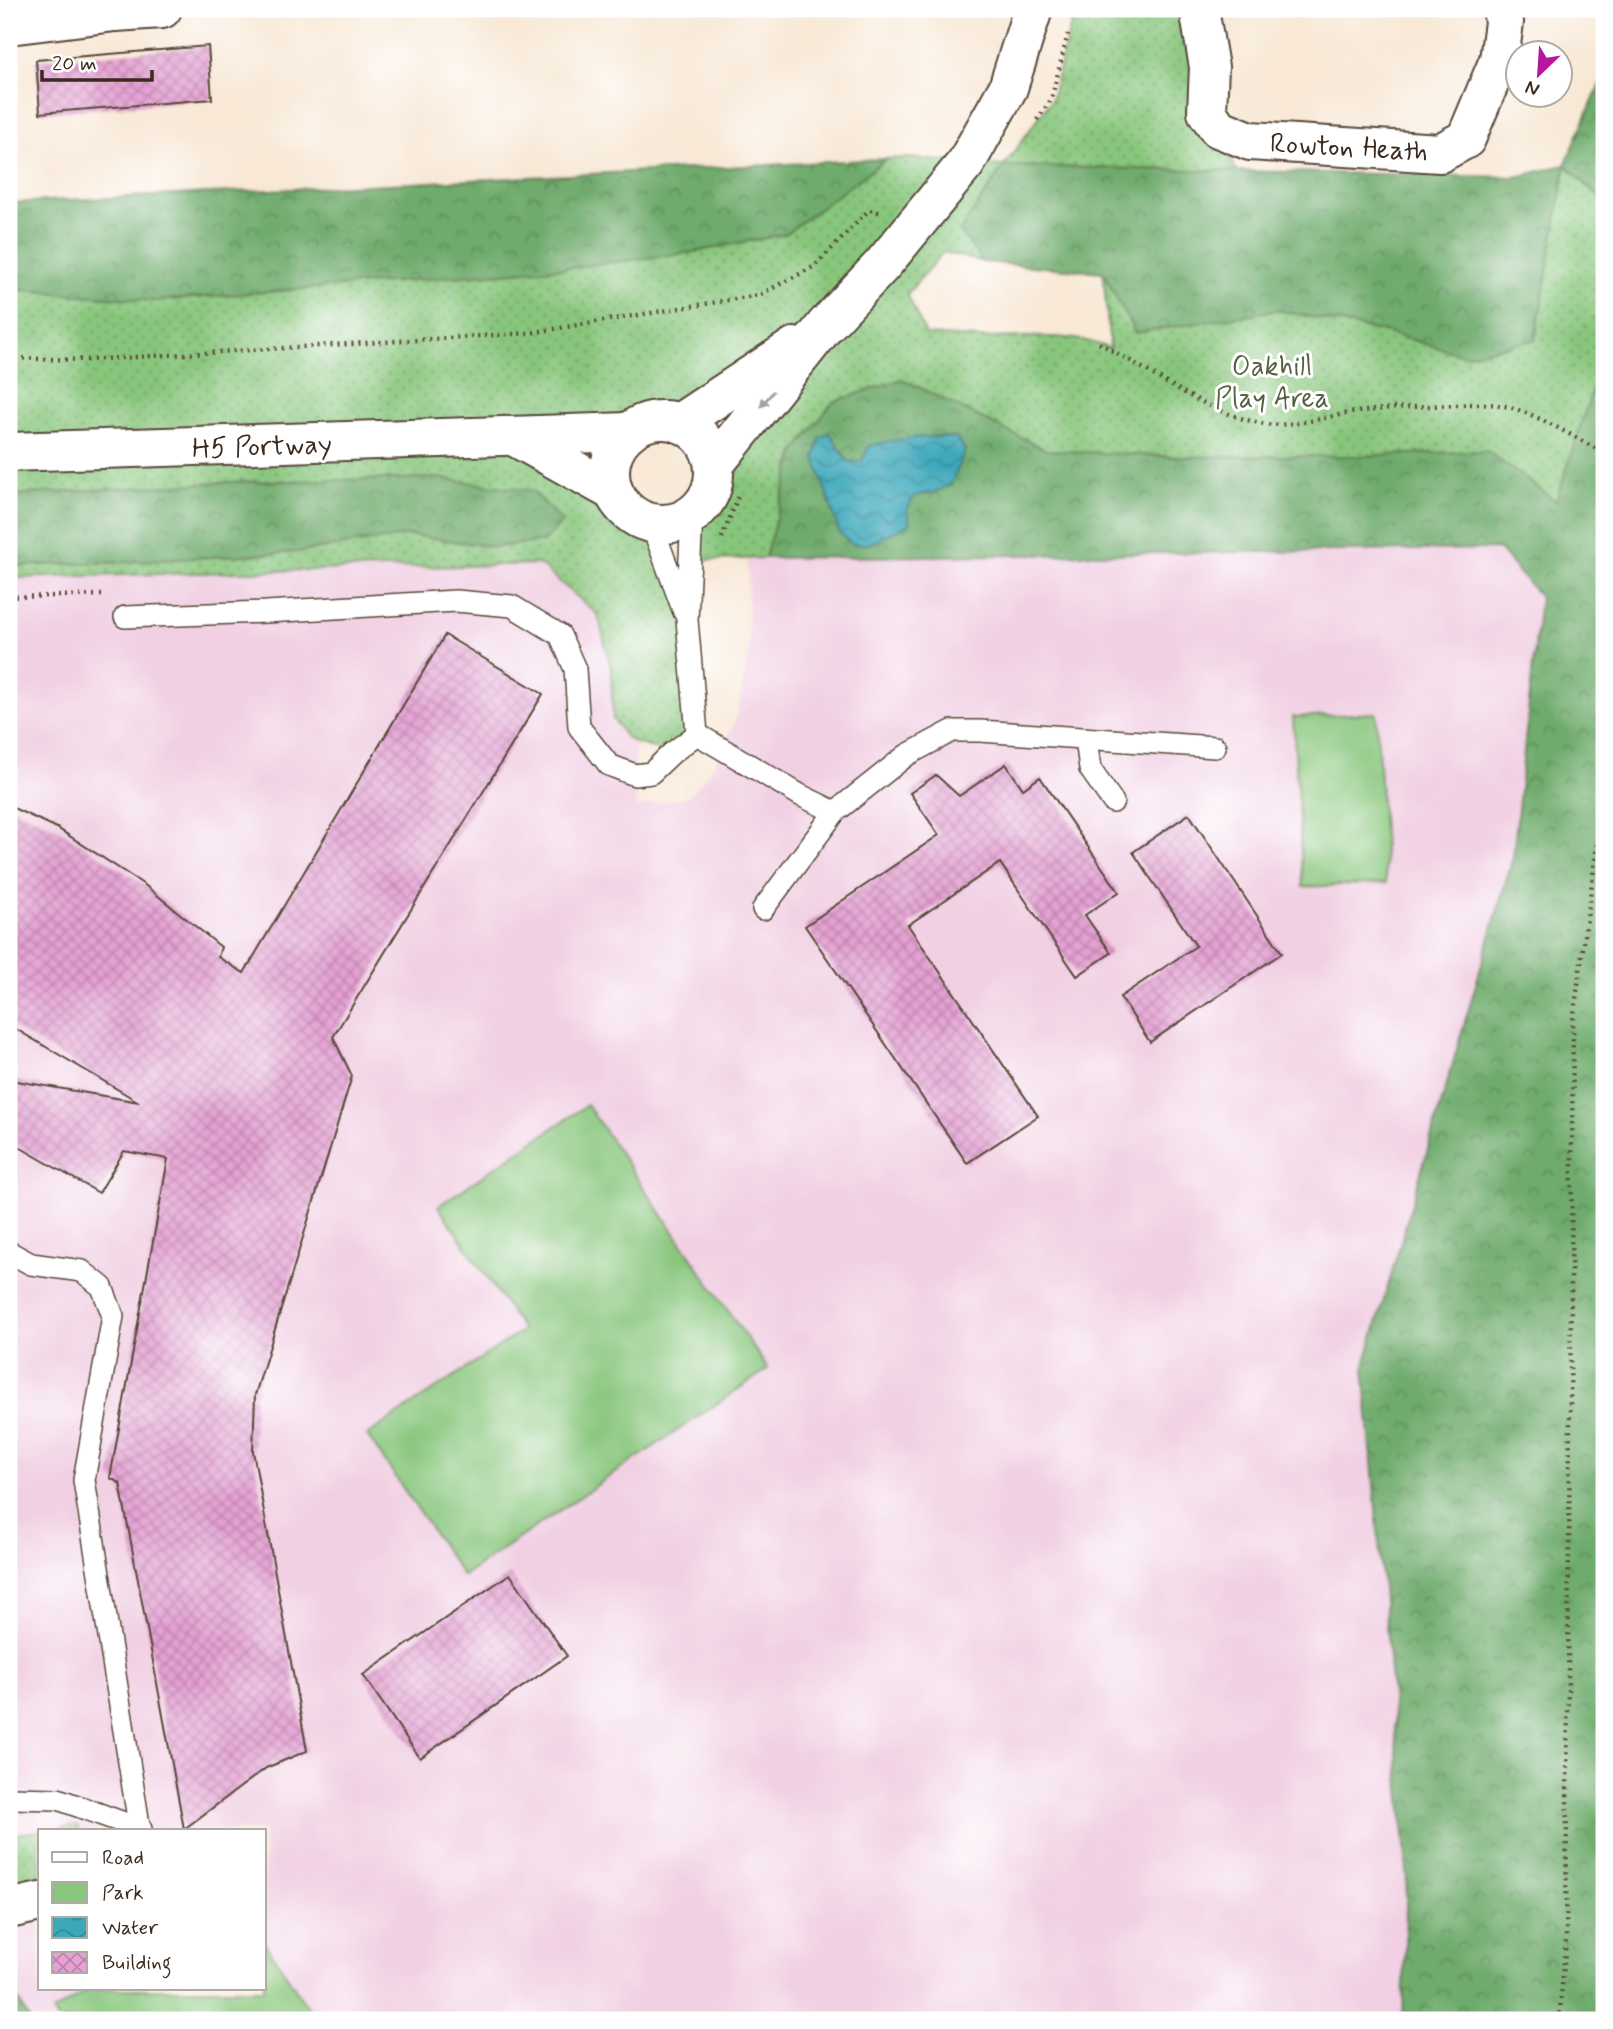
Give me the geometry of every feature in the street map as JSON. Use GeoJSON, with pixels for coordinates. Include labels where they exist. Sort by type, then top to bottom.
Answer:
{"type":"FeatureCollection","features":[{"type":"Feature","properties":{"kind":"street"},"geometry":{"type":"LineString","coordinates":[[9,25],[115,11],[162,9]]}},
{"type":"Feature","properties":{"kind":"street"},"geometry":{"type":"LineString","coordinates":[[714,466],[825,326],[883,264],[966,163],[1008,88],[1033,9]]}},
{"type":"Feature","properties":{"kind":"street","name":"Rowton Heath"},"geometry":{"type":"LineString","coordinates":[[1199,9],[1209,67],[1207,112],[1219,128],[1250,141],[1440,153],[1466,139],[1499,60],[1504,22],[1502,9]]}},
{"type":"Feature","properties":{"kind":"street"},"geometry":{"type":"LineString","coordinates":[[679,423],[825,326]]}},
{"type":"Feature","properties":{"kind":"street"},"geometry":{"type":"LineString","coordinates":[[661,420],[679,423],[702,439],[710,452],[714,480],[703,505],[692,515],[680,522],[651,523],[635,517],[620,503],[610,476],[612,460],[618,444],[629,432],[644,424],[661,420]]}},
{"type":"Feature","properties":{"kind":"street","name":"H5 Portway"},"geometry":{"type":"LineString","coordinates":[[9,452],[629,432]]}},
{"type":"Feature","properties":{"kind":"street"},"geometry":{"type":"LineString","coordinates":[[514,437],[614,492]]}},
{"type":"Feature","properties":{"kind":"street"},"geometry":{"type":"LineString","coordinates":[[9,1909],[38,1902]]}},
{"type":"Feature","properties":{"kind":"lane"},"geometry":{"type":"LineString","coordinates":[[692,515],[687,620],[697,734]]}},
{"type":"Feature","properties":{"kind":"lane"},"geometry":{"type":"LineString","coordinates":[[651,523],[687,620]]}},
{"type":"Feature","properties":{"kind":"lane"},"geometry":{"type":"LineString","coordinates":[[125,617],[456,601],[512,606],[560,635],[575,669],[579,727],[609,765],[635,775],[652,773],[697,734]]}},
{"type":"Feature","properties":{"kind":"lane"},"geometry":{"type":"LineString","coordinates":[[763,909],[835,812],[907,755],[952,731],[1215,747]]}},
{"type":"Feature","properties":{"kind":"lane"},"geometry":{"type":"LineString","coordinates":[[697,734],[835,812]]}},
{"type":"Feature","properties":{"kind":"lane"},"geometry":{"type":"LineString","coordinates":[[1086,739],[1090,769],[1113,802]]}},
{"type":"Feature","properties":{"kind":"lane"},"geometry":{"type":"LineString","coordinates":[[9,1252],[31,1264],[82,1270],[102,1287],[113,1316],[84,1480],[140,1829]]}},
{"type":"Feature","properties":{"kind":"lane"},"geometry":{"type":"LineString","coordinates":[[9,1798],[58,1799],[137,1829]]}},
{"type":"Feature","properties":{"kind":"path"},"geometry":{"type":"LineString","coordinates":[[1099,344],[1200,400],[1234,416],[1263,424],[1318,421],[1348,414],[1415,406],[1499,405],[1519,410],[1604,453]]}},
{"type":"Feature","properties":{"kind":"path"},"geometry":{"type":"LineString","coordinates":[[1559,2020],[1566,1941],[1573,1021],[1604,794]]}},
{"type":"Feature","properties":{"kind":"shaded area"},"geometry":{"type":"Polygon","coordinates":[[[1499,549],[1541,597],[1513,857],[1364,1368],[1407,1870],[1403,2020],[31,2020],[9,1980],[9,578],[539,564],[598,615],[611,668],[613,719],[625,736],[635,743],[636,807],[689,796],[713,767],[737,716],[749,652],[747,558],[1499,549]]]}},
{"type":"Feature","properties":{"kind":"green space"},"geometry":{"type":"Polygon","coordinates":[[[1075,9],[1199,9],[1218,128],[1236,171],[1004,166],[1051,100],[1075,9]]]}},
{"type":"Feature","properties":{"kind":"green space"},"geometry":{"type":"Polygon","coordinates":[[[1604,75],[1604,202],[1566,165],[1535,340],[1464,355],[1385,332],[1277,310],[1135,333],[1103,272],[983,262],[960,231],[1004,166],[1516,177],[1565,165],[1604,75]]]}},
{"type":"Feature","properties":{"kind":"green space","name":"Oakhill Play Area"},"geometry":{"type":"Polygon","coordinates":[[[910,158],[1004,166],[960,231],[983,262],[943,252],[907,294],[926,335],[1066,338],[1110,349],[1103,271],[1135,333],[1277,310],[1385,332],[1464,355],[1535,340],[1566,165],[1604,202],[1604,354],[1556,502],[1487,451],[1358,456],[1179,457],[1046,450],[902,379],[833,402],[795,452],[765,558],[689,561],[692,515],[703,503],[714,480],[822,329],[661,420],[516,437],[614,492],[629,512],[651,523],[687,620],[697,734],[672,753],[635,743],[625,736],[613,719],[611,668],[598,615],[539,564],[9,578],[9,566],[298,552],[410,535],[496,547],[544,541],[53,494],[9,495],[9,289],[156,301],[576,267],[693,252],[785,234],[886,159],[910,158]]]}},
{"type":"Feature","properties":{"kind":"green space"},"geometry":{"type":"Polygon","coordinates":[[[886,159],[785,234],[693,252],[576,267],[156,301],[9,289],[9,203],[886,159]]]}},
{"type":"Feature","properties":{"kind":"green space"},"geometry":{"type":"Polygon","coordinates":[[[1604,354],[1604,2020],[1403,2020],[1407,1870],[1364,1368],[1513,857],[1540,597],[1499,549],[765,558],[795,452],[833,402],[902,379],[1046,450],[1179,457],[1358,456],[1487,451],[1556,501],[1604,354]],[[935,436],[861,462],[848,462],[838,445],[815,458],[907,509],[915,495],[935,492],[965,450],[956,438],[935,436]]]}},
{"type":"Feature","properties":{"kind":"green space"},"geometry":{"type":"Polygon","coordinates":[[[436,478],[533,491],[562,522],[544,541],[496,547],[410,535],[298,552],[9,566],[9,495],[229,482],[436,478]]]}},
{"type":"Feature","properties":{"kind":"green space"},"geometry":{"type":"Polygon","coordinates":[[[1376,713],[1386,883],[1303,887],[1293,717],[1376,713]]]}},
{"type":"Feature","properties":{"kind":"green space"},"geometry":{"type":"Polygon","coordinates":[[[587,1105],[768,1369],[463,1576],[367,1435],[523,1330],[438,1206],[587,1105]]]}},
{"type":"Feature","properties":{"kind":"green space"},"geometry":{"type":"Polygon","coordinates":[[[77,1826],[78,1829],[54,1829],[77,1826]]]}},
{"type":"Feature","properties":{"kind":"green space"},"geometry":{"type":"Polygon","coordinates":[[[38,1831],[38,1883],[9,1890],[9,1835],[38,1831]]]}},
{"type":"Feature","properties":{"kind":"green space"},"geometry":{"type":"Polygon","coordinates":[[[266,1945],[313,2015],[305,2020],[58,2020],[53,2012],[87,1990],[266,1990],[266,1945]]]}},
{"type":"Feature","properties":{"kind":"green space"},"geometry":{"type":"Polygon","coordinates":[[[16,1996],[30,2020],[9,2020],[9,2001],[16,1996]]]}},
{"type":"Feature","properties":{"kind":"water"},"geometry":{"type":"Polygon","coordinates":[[[830,433],[848,461],[861,462],[869,446],[912,438],[956,438],[965,450],[951,485],[915,496],[907,509],[910,524],[869,544],[852,544],[840,534],[815,458],[820,438],[830,433]]]}},
{"type":"Feature","properties":{"kind":"building"},"geometry":{"type":"Polygon","coordinates":[[[208,46],[212,99],[40,113],[36,60],[208,46]]]}},
{"type":"Feature","properties":{"kind":"building"},"geometry":{"type":"Polygon","coordinates":[[[445,635],[543,694],[333,1037],[352,1076],[255,1395],[253,1451],[307,1751],[266,1768],[184,1829],[120,1483],[110,1478],[168,1159],[124,1151],[99,1193],[9,1141],[11,1080],[139,1102],[9,1025],[9,806],[57,828],[146,886],[221,947],[218,957],[244,973],[445,635]]]}},
{"type":"Feature","properties":{"kind":"building"},"geometry":{"type":"Polygon","coordinates":[[[1006,764],[1023,789],[1040,777],[1119,892],[1085,915],[1111,953],[1077,976],[1000,863],[908,925],[1038,1116],[967,1163],[805,926],[939,835],[910,793],[936,775],[959,796],[1006,764]]]}},
{"type":"Feature","properties":{"kind":"building"},"geometry":{"type":"Polygon","coordinates":[[[1189,814],[1282,953],[1150,1042],[1120,997],[1196,946],[1133,852],[1189,814]]]}},
{"type":"Feature","properties":{"kind":"building"},"geometry":{"type":"Polygon","coordinates":[[[510,1574],[567,1656],[420,1758],[363,1675],[510,1574]]]}}]}
